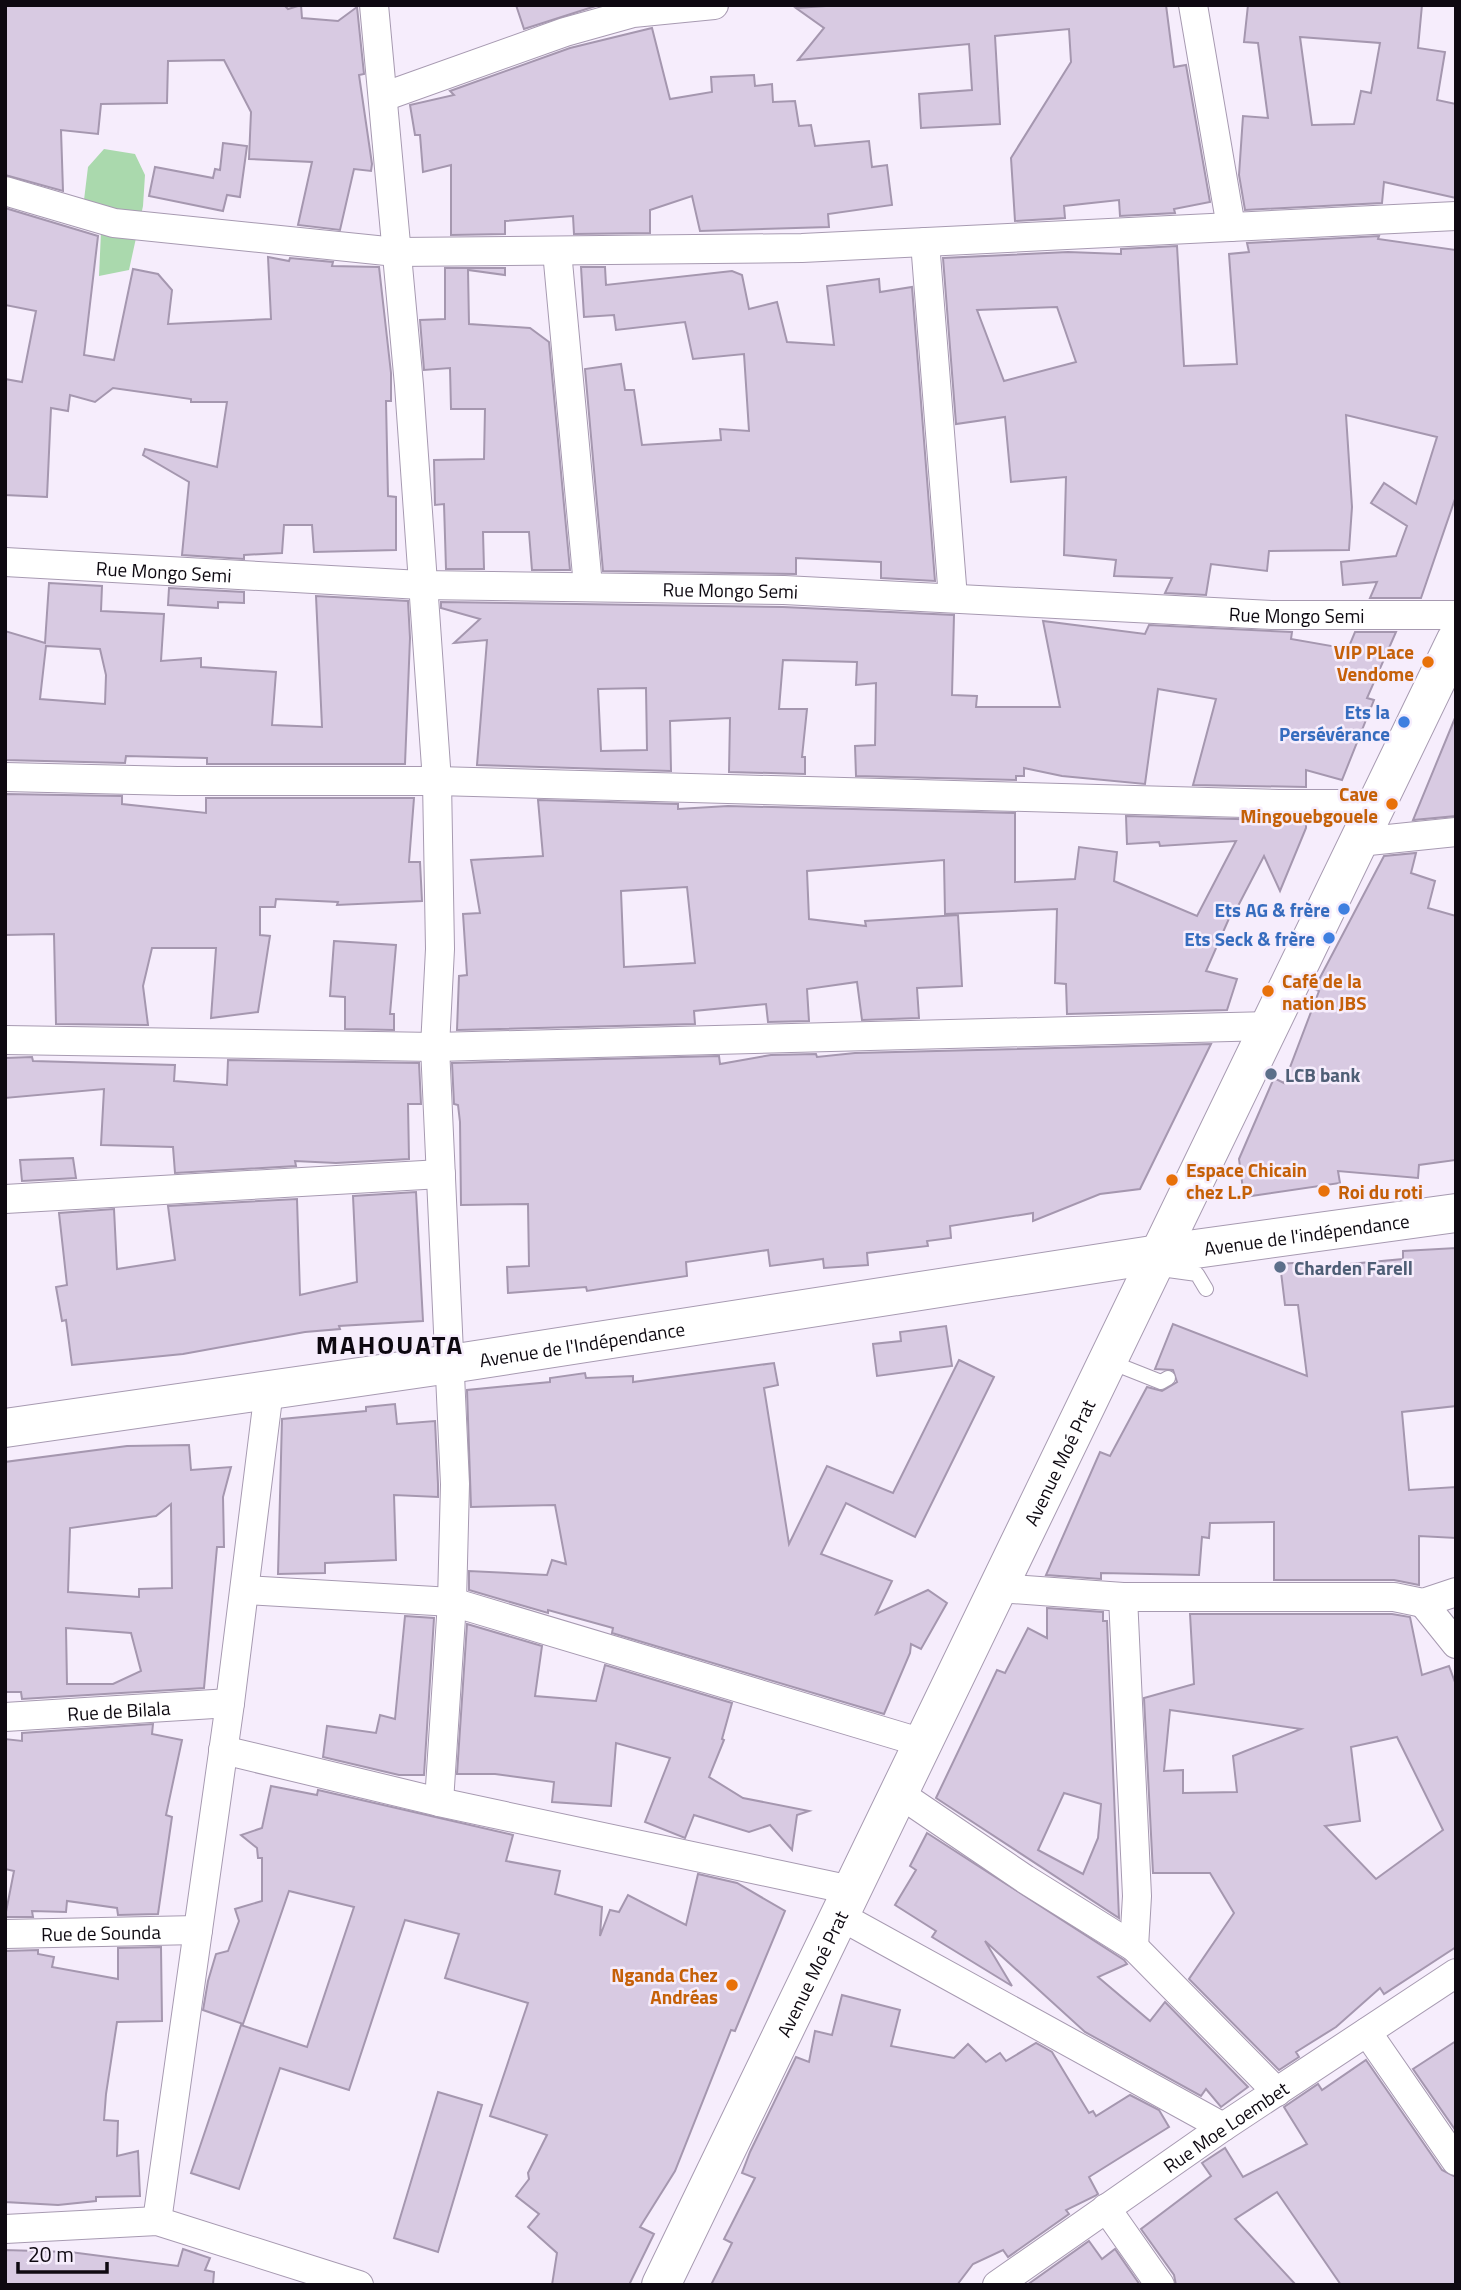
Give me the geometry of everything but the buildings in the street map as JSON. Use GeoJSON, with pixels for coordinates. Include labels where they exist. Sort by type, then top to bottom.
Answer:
{"type":"FeatureCollection","features":[{"type":"Feature","properties":{"kind":"street"},"geometry":{"type":"LineString","coordinates":[[374,5],[409,385],[436,781],[440,949],[435,1047],[455,1484],[452,1602],[439,1801]]}},
{"type":"Feature","properties":{"kind":"street"},"geometry":{"type":"LineString","coordinates":[[383,97],[565,32],[633,13],[714,5]]}},
{"type":"Feature","properties":{"kind":"street"},"geometry":{"type":"LineString","coordinates":[[1193,5],[1231,227]]}},
{"type":"Feature","properties":{"kind":"street"},"geometry":{"type":"LineString","coordinates":[[5,191],[114,223],[396,252],[803,248],[1456,216]]}},
{"type":"Feature","properties":{"kind":"street"},"geometry":{"type":"LineString","coordinates":[[925,242],[953,598]]}},
{"type":"Feature","properties":{"kind":"street"},"geometry":{"type":"LineString","coordinates":[[557,251],[588,586]]}},
{"type":"Feature","properties":{"kind":"street","name":"Rue Mongo Semi"},"geometry":{"type":"LineString","coordinates":[[5,562],[421,585],[588,586],[953,598],[1272,615],[1456,615]]}},
{"type":"Feature","properties":{"kind":"street","name":"Avenue Moé Prat"},"geometry":{"type":"LineString","coordinates":[[661,2285],[1456,640]]}},
{"type":"Feature","properties":{"kind":"street"},"geometry":{"type":"LineString","coordinates":[[5,777],[177,781],[436,781],[1279,804],[1375,804]]}},
{"type":"Feature","properties":{"kind":"street"},"geometry":{"type":"LineString","coordinates":[[1359,842],[1456,832]]}},
{"type":"Feature","properties":{"kind":"street"},"geometry":{"type":"LineString","coordinates":[[5,1040],[435,1047],[1270,1026]]}},
{"type":"Feature","properties":{"kind":"street"},"geometry":{"type":"LineString","coordinates":[[5,1199],[441,1174]]}},
{"type":"Feature","properties":{"kind":"street","name":"Avenue de l'indépendance"},"geometry":{"type":"LineString","coordinates":[[1156,1261],[1456,1213]]}},
{"type":"Feature","properties":{"kind":"street","name":"Avenue de l'Indépendance"},"geometry":{"type":"LineString","coordinates":[[5,1429],[1156,1261]]}},
{"type":"Feature","properties":{"kind":"street"},"geometry":{"type":"LineString","coordinates":[[157,2221],[230,1703],[269,1390]]}},
{"type":"Feature","properties":{"kind":"street"},"geometry":{"type":"LineString","coordinates":[[999,1588],[1123,1597],[1394,1597],[1423,1603],[1456,1592]]}},
{"type":"Feature","properties":{"kind":"street"},"geometry":{"type":"LineString","coordinates":[[245,1590],[452,1602],[923,1743]]}},
{"type":"Feature","properties":{"kind":"street"},"geometry":{"type":"LineString","coordinates":[[1123,1597],[1137,1896],[1135,1947]]}},
{"type":"Feature","properties":{"kind":"street"},"geometry":{"type":"LineString","coordinates":[[1423,1603],[1456,1644]]}},
{"type":"Feature","properties":{"kind":"street","name":"Rue de Bilala"},"geometry":{"type":"LineString","coordinates":[[5,1717],[230,1703]]}},
{"type":"Feature","properties":{"kind":"street"},"geometry":{"type":"LineString","coordinates":[[223,1750],[846,1903],[1223,2127]]}},
{"type":"Feature","properties":{"kind":"street"},"geometry":{"type":"LineString","coordinates":[[900,1794],[1025,1879],[1135,1947],[1277,2092]]}},
{"type":"Feature","properties":{"kind":"street","name":"Rue de Sounda"},"geometry":{"type":"LineString","coordinates":[[5,1934],[198,1930]]}},
{"type":"Feature","properties":{"kind":"street","name":"Rue Moe Loembet"},"geometry":{"type":"LineString","coordinates":[[997,2285],[1223,2127],[1456,1973]]}},
{"type":"Feature","properties":{"kind":"street"},"geometry":{"type":"LineString","coordinates":[[1367,2032],[1456,2161]]}},
{"type":"Feature","properties":{"kind":"street"},"geometry":{"type":"LineString","coordinates":[[1105,2208],[1160,2285]]}},
{"type":"Feature","properties":{"kind":"street"},"geometry":{"type":"LineString","coordinates":[[5,2229],[157,2221],[353,2284]]}},
{"type":"Feature","properties":{"kind":"lane"},"geometry":{"type":"LineString","coordinates":[[1156,1261],[1197,1274],[1206,1289]]}},
{"type":"Feature","properties":{"kind":"lane"},"geometry":{"type":"LineString","coordinates":[[1106,1360],[1161,1382],[1168,1378]]}},
{"type":"Feature","properties":{"kind":"green space"},"geometry":{"type":"Polygon","coordinates":[[[104,149],[135,154],[145,175],[143,206],[129,270],[99,276],[101,232],[84,200],[88,167],[104,149]]]}},
{"type":"Feature","properties":{"kind":"place","name":"VIP PLace Vendome"},"geometry":{"type":"Point","coordinates":[1428,662]}},
{"type":"Feature","properties":{"kind":"place","name":"Ets la Persévérance"},"geometry":{"type":"Point","coordinates":[1404,722]}},
{"type":"Feature","properties":{"kind":"place","name":"Cave Mingouebgouele"},"geometry":{"type":"Point","coordinates":[1392,804]}},
{"type":"Feature","properties":{"kind":"place","name":"Ets AG & frère"},"geometry":{"type":"Point","coordinates":[1344,909]}},
{"type":"Feature","properties":{"kind":"place","name":"Ets Seck & frère"},"geometry":{"type":"Point","coordinates":[1329,938]}},
{"type":"Feature","properties":{"kind":"place","name":"Café de la nation JBS"},"geometry":{"type":"Point","coordinates":[1268,991]}},
{"type":"Feature","properties":{"kind":"place","name":"LCB bank"},"geometry":{"type":"Point","coordinates":[1271,1074]}},
{"type":"Feature","properties":{"kind":"place","name":"Espace Chicain chez L.P"},"geometry":{"type":"Point","coordinates":[1172,1180]}},
{"type":"Feature","properties":{"kind":"place","name":"Roi du roti"},"geometry":{"type":"Point","coordinates":[1324,1191]}},
{"type":"Feature","properties":{"kind":"place","name":"Charden Farell"},"geometry":{"type":"Point","coordinates":[1280,1267]}},
{"type":"Feature","properties":{"kind":"place","name":"Nganda Chez Andréas"},"geometry":{"type":"Point","coordinates":[732,1985]}},
{"type":"Feature","properties":{"kind":"district","name":"MAHOUATA"},"geometry":{"type":"Point","coordinates":[390,1344]}}]}
